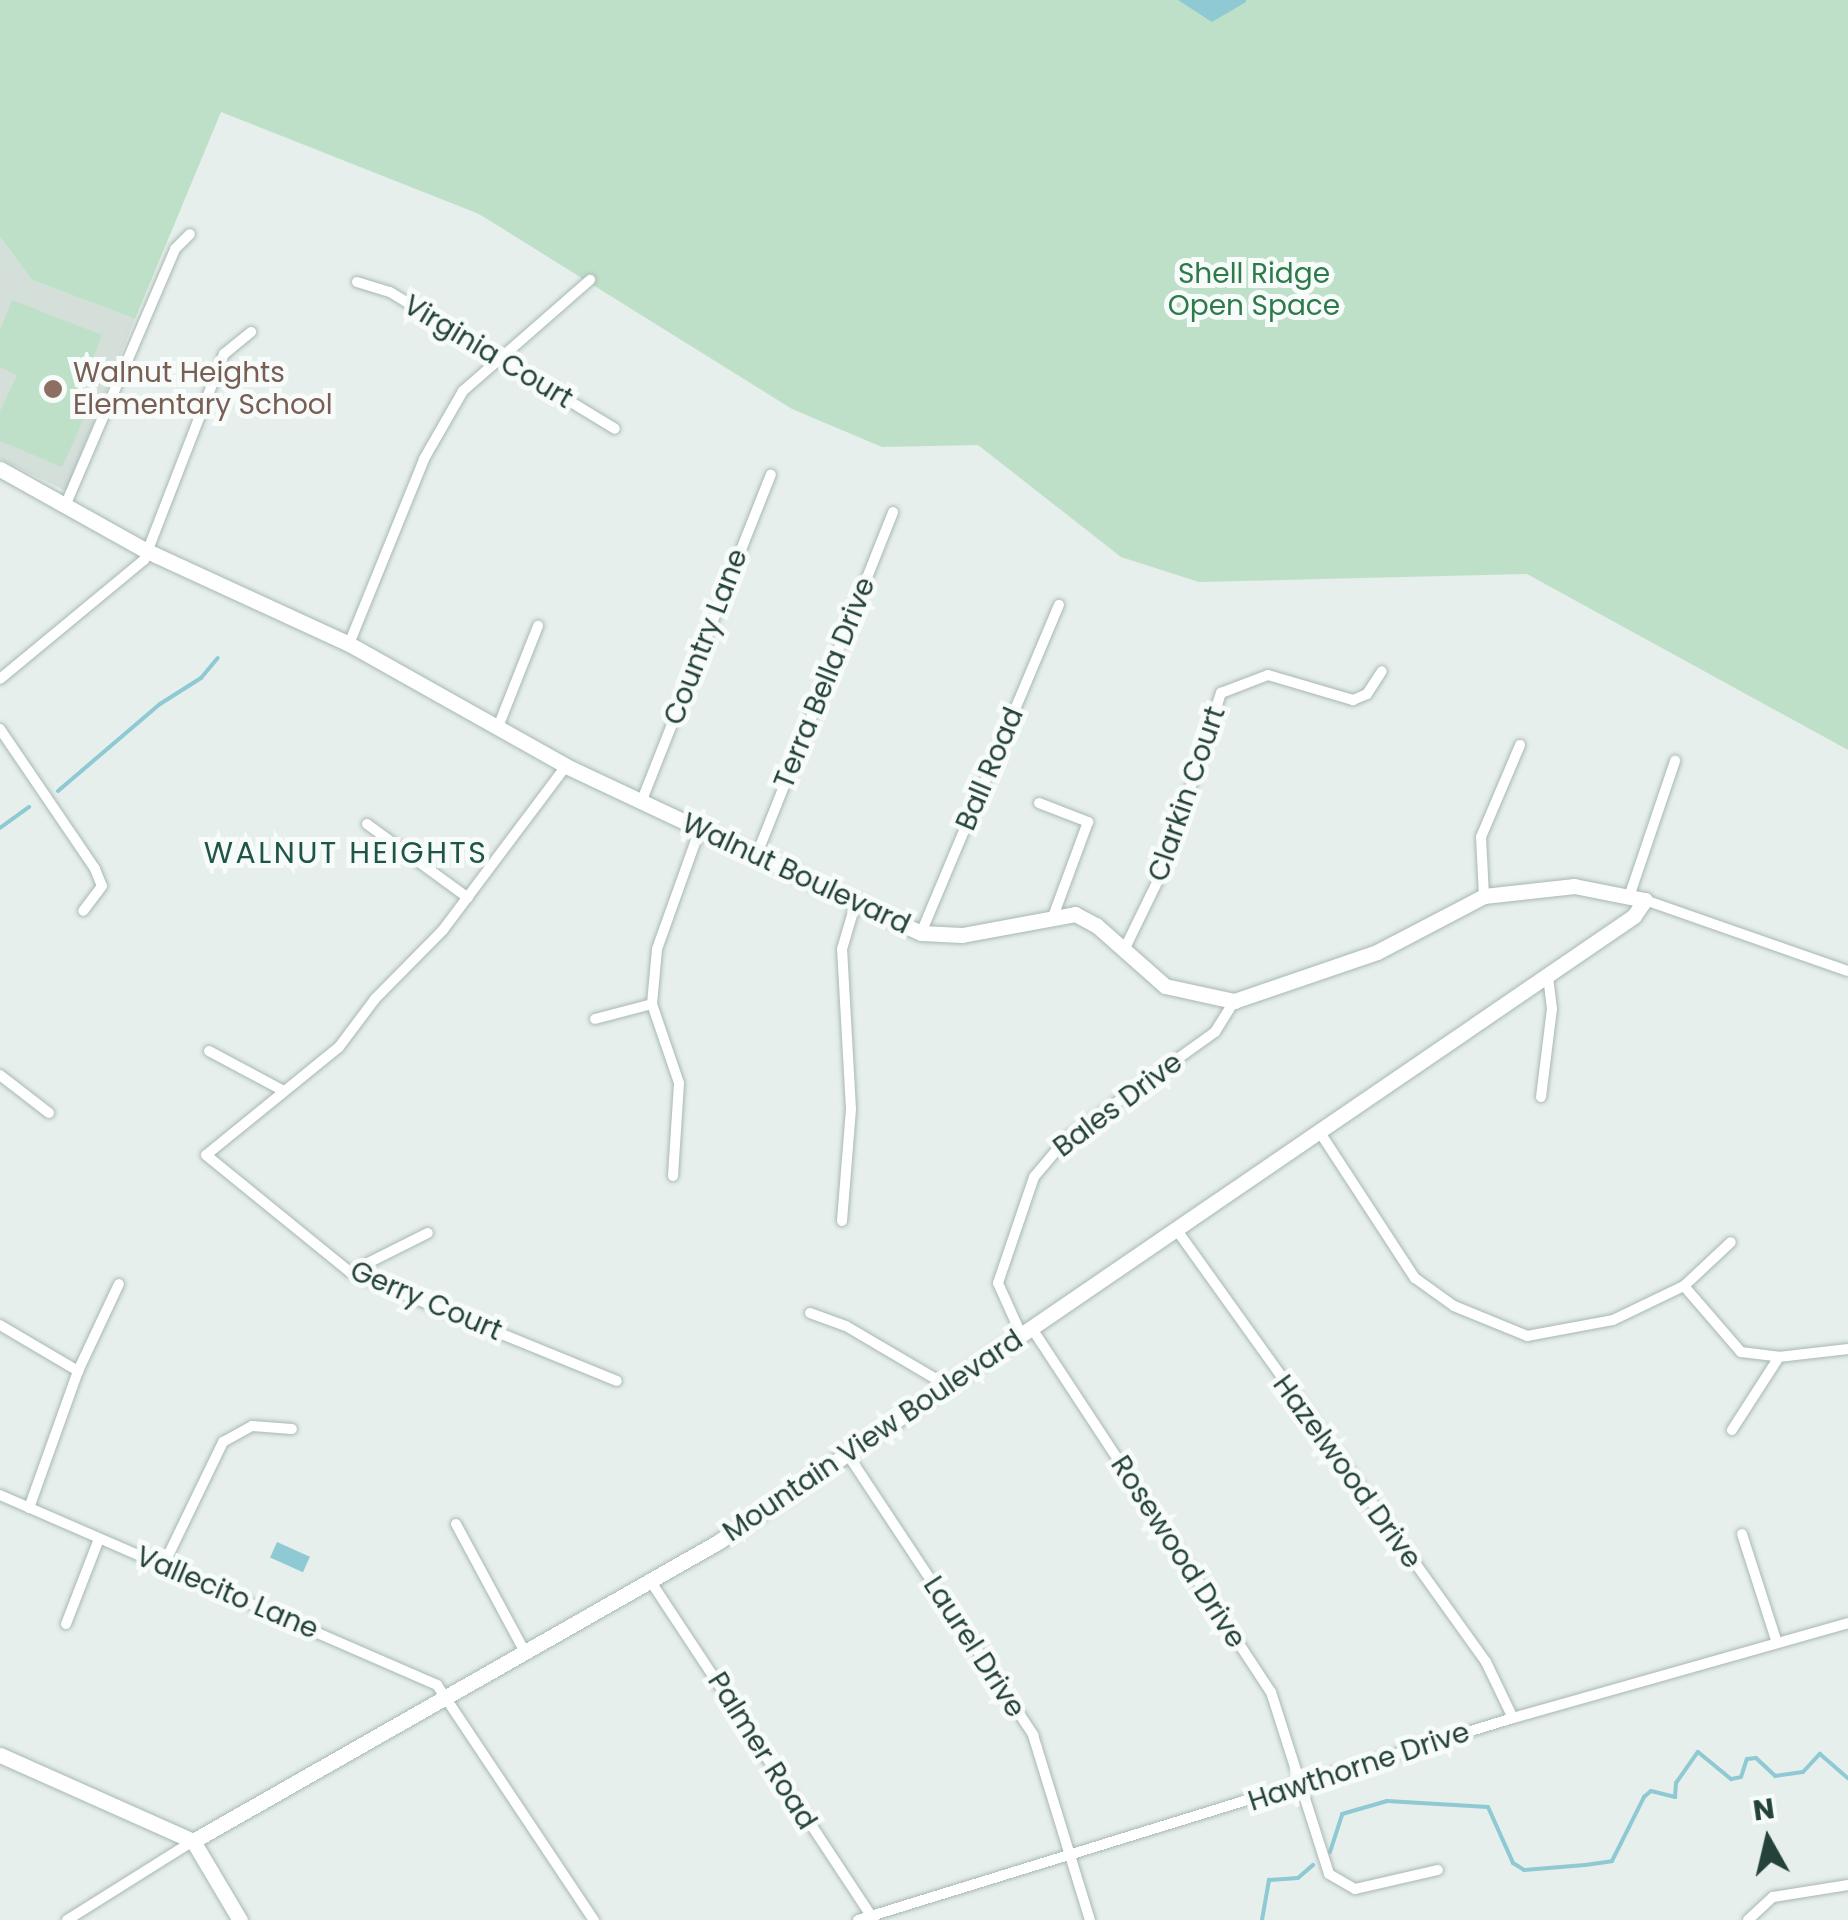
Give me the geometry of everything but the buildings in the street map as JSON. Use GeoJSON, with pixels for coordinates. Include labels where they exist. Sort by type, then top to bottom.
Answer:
{"type":"FeatureCollection","features":[{"type":"Feature","properties":{"kind":"street"},"geometry":{"type":"LineString","coordinates":[[65,506],[175,248],[190,234]]}},
{"type":"Feature","properties":{"kind":"street"},"geometry":{"type":"LineString","coordinates":[[349,644],[424,459],[464,391],[590,280]]}},
{"type":"Feature","properties":{"kind":"street","name":"Virginia Court"},"geometry":{"type":"LineString","coordinates":[[357,282],[390,292],[614,429]]}},
{"type":"Feature","properties":{"kind":"street"},"geometry":{"type":"LineString","coordinates":[[0,679],[135,572],[148,552],[224,354],[251,332]]}},
{"type":"Feature","properties":{"kind":"street","name":"Walnut Boulevard"},"geometry":{"type":"LineString","coordinates":[[0,469],[148,552],[349,644],[566,766],[920,933],[962,935],[1054,914]]}},
{"type":"Feature","properties":{"kind":"street","name":"Country Lane"},"geometry":{"type":"LineString","coordinates":[[642,800],[771,475]]}},
{"type":"Feature","properties":{"kind":"street","name":"Terra Bella Drive"},"geometry":{"type":"LineString","coordinates":[[756,854],[893,512]]}},
{"type":"Feature","properties":{"kind":"street","name":"Ball Road"},"geometry":{"type":"LineString","coordinates":[[920,933],[1060,605]]}},
{"type":"Feature","properties":{"kind":"street"},"geometry":{"type":"LineString","coordinates":[[498,727],[538,626]]}},
{"type":"Feature","properties":{"kind":"street","name":"Clarkin Court"},"geometry":{"type":"LineString","coordinates":[[1124,950],[1166,864],[1221,693],[1268,675],[1353,700],[1368,694],[1382,671]]}},
{"type":"Feature","properties":{"kind":"street"},"geometry":{"type":"LineString","coordinates":[[0,729],[95,869],[102,886],[83,912]]}},
{"type":"Feature","properties":{"kind":"street"},"geometry":{"type":"LineString","coordinates":[[1484,896],[1481,837],[1520,745]]}},
{"type":"Feature","properties":{"kind":"street"},"geometry":{"type":"LineString","coordinates":[[1636,898],[1675,761]]}},
{"type":"Feature","properties":{"kind":"street"},"geometry":{"type":"LineString","coordinates":[[209,1051],[282,1090],[339,1047],[468,898],[566,766]]}},
{"type":"Feature","properties":{"kind":"street"},"geometry":{"type":"LineString","coordinates":[[1039,803],[1088,822],[1054,914],[1085,918],[1165,986],[1234,1001],[1378,952],[1484,896],[1545,886],[1636,898],[1848,972]]}},
{"type":"Feature","properties":{"kind":"street"},"geometry":{"type":"LineString","coordinates":[[368,824],[468,898]]}},
{"type":"Feature","properties":{"kind":"street"},"geometry":{"type":"LineString","coordinates":[[673,1176],[680,1083],[652,1004],[657,949],[700,830]]}},
{"type":"Feature","properties":{"kind":"street","name":"Mountain View Boulevard"},"geometry":{"type":"LineString","coordinates":[[66,1920],[194,1841],[651,1582],[848,1455],[1634,916],[1636,898]]}},
{"type":"Feature","properties":{"kind":"street"},"geometry":{"type":"LineString","coordinates":[[842,1221],[852,1109],[842,950],[855,905]]}},
{"type":"Feature","properties":{"kind":"street"},"geometry":{"type":"LineString","coordinates":[[1541,1096],[1552,1009],[1548,975]]}},
{"type":"Feature","properties":{"kind":"street","name":"Bales Drive"},"geometry":{"type":"LineString","coordinates":[[1026,1330],[998,1284],[1034,1177],[1067,1138],[1216,1032],[1234,1001]]}},
{"type":"Feature","properties":{"kind":"street"},"geometry":{"type":"LineString","coordinates":[[595,1018],[652,1004]]}},
{"type":"Feature","properties":{"kind":"street"},"geometry":{"type":"LineString","coordinates":[[0,1075],[49,1113]]}},
{"type":"Feature","properties":{"kind":"street","name":"Gerry Court"},"geometry":{"type":"LineString","coordinates":[[282,1090],[206,1155],[350,1272],[617,1380]]}},
{"type":"Feature","properties":{"kind":"street"},"geometry":{"type":"LineString","coordinates":[[1319,1131],[1415,1278],[1454,1306],[1527,1336],[1613,1320],[1684,1286],[1732,1242]]}},
{"type":"Feature","properties":{"kind":"street","name":"Hazelwood Drive"},"geometry":{"type":"LineString","coordinates":[[1176,1228],[1486,1662],[1513,1718]]}},
{"type":"Feature","properties":{"kind":"street"},"geometry":{"type":"LineString","coordinates":[[350,1272],[428,1233]]}},
{"type":"Feature","properties":{"kind":"street"},"geometry":{"type":"LineString","coordinates":[[29,1508],[78,1371],[119,1284]]}},
{"type":"Feature","properties":{"kind":"street"},"geometry":{"type":"LineString","coordinates":[[1684,1286],[1741,1352],[1779,1357],[1848,1349]]}},
{"type":"Feature","properties":{"kind":"street"},"geometry":{"type":"LineString","coordinates":[[810,1314],[846,1326],[946,1385]]}},
{"type":"Feature","properties":{"kind":"street"},"geometry":{"type":"LineString","coordinates":[[0,1325],[78,1371]]}},
{"type":"Feature","properties":{"kind":"street","name":"Rosewood Drive"},"geometry":{"type":"LineString","coordinates":[[1026,1330],[1271,1692],[1321,1854],[1341,1885],[1355,1889],[1438,1870]]}},
{"type":"Feature","properties":{"kind":"street"},"geometry":{"type":"LineString","coordinates":[[1732,1430],[1779,1357]]}},
{"type":"Feature","properties":{"kind":"street"},"geometry":{"type":"LineString","coordinates":[[164,1564],[223,1442],[252,1426],[292,1428]]}},
{"type":"Feature","properties":{"kind":"street","name":"Laurel Drive"},"geometry":{"type":"LineString","coordinates":[[848,1455],[1032,1735],[1090,1920]]}},
{"type":"Feature","properties":{"kind":"street","name":"Vallecito Lane"},"geometry":{"type":"LineString","coordinates":[[0,1495],[437,1685],[447,1700]]}},
{"type":"Feature","properties":{"kind":"street"},"geometry":{"type":"LineString","coordinates":[[456,1524],[526,1654]]}},
{"type":"Feature","properties":{"kind":"street"},"geometry":{"type":"LineString","coordinates":[[1742,1534],[1777,1643]]}},
{"type":"Feature","properties":{"kind":"street"},"geometry":{"type":"LineString","coordinates":[[66,1624],[99,1538]]}},
{"type":"Feature","properties":{"kind":"street","name":"Palmer Road"},"geometry":{"type":"LineString","coordinates":[[651,1582],[872,1916]]}},
{"type":"Feature","properties":{"kind":"street","name":"Hawthorne Drive"},"geometry":{"type":"LineString","coordinates":[[858,1920],[1071,1852],[1301,1788],[1513,1718],[1848,1623]]}},
{"type":"Feature","properties":{"kind":"street"},"geometry":{"type":"LineString","coordinates":[[447,1700],[594,1920]]}},
{"type":"Feature","properties":{"kind":"street"},"geometry":{"type":"LineString","coordinates":[[0,1755],[194,1841],[240,1920]]}},
{"type":"Feature","properties":{"kind":"street"},"geometry":{"type":"LineString","coordinates":[[1748,1920],[1773,1897],[1848,1885]]}},
{"type":"Feature","properties":{"kind":"shaded area","name":"Walnut Heights Elementary School"},"geometry":{"type":"Polygon","coordinates":[[[0,237],[32,280],[135,319],[66,491],[0,459],[0,237]]]}},
{"type":"Feature","properties":{"kind":"green space","name":"Shell Ridge Open Space"},"geometry":{"type":"Polygon","coordinates":[[[0,0],[1848,0],[1848,750],[1527,574],[1199,582],[1121,557],[978,445],[882,447],[792,409],[479,214],[221,112],[135,319],[32,280],[0,237],[0,0]]]}},
{"type":"Feature","properties":{"kind":"green space"},"geometry":{"type":"Polygon","coordinates":[[[12,300],[102,335],[78,397],[91,403],[62,467],[0,441],[0,411],[17,375],[0,367],[0,330],[12,300]]]}},
{"type":"Feature","properties":{"kind":"water"},"geometry":{"type":"Polygon","coordinates":[[[1178,0],[1246,0],[1246,2],[1212,22],[1178,0]]]}},
{"type":"Feature","properties":{"kind":"water"},"geometry":{"type":"Polygon","coordinates":[[[277,1542],[310,1557],[303,1572],[270,1558],[277,1542]]]}},
{"type":"Feature","properties":{"kind":"waterway"},"geometry":{"type":"LineString","coordinates":[[58,791],[160,704],[201,678],[218,658]]}},
{"type":"Feature","properties":{"kind":"waterway"},"geometry":{"type":"LineString","coordinates":[[0,828],[29,807]]}},
{"type":"Feature","properties":{"kind":"waterway"},"geometry":{"type":"LineString","coordinates":[[1330,1852],[1342,1814],[1387,1801],[1488,1807],[1513,1863],[1524,1870],[1585,1865],[1612,1861],[1644,1797],[1651,1791],[1675,1797],[1676,1783],[1698,1752],[1731,1779],[1741,1777],[1747,1759],[1756,1758],[1775,1776],[1803,1772],[1820,1754],[1848,1778]]}},
{"type":"Feature","properties":{"kind":"waterway"},"geometry":{"type":"LineString","coordinates":[[1262,1920],[1269,1880],[1298,1878],[1313,1865]]}},
{"type":"Feature","properties":{"kind":"place","name":"Walnut Heights Elementary School"},"geometry":{"type":"Point","coordinates":[53,389]}},
{"type":"Feature","properties":{"kind":"district","name":"WALNUT HEIGHTS"},"geometry":{"type":"Point","coordinates":[346,853]}}]}
